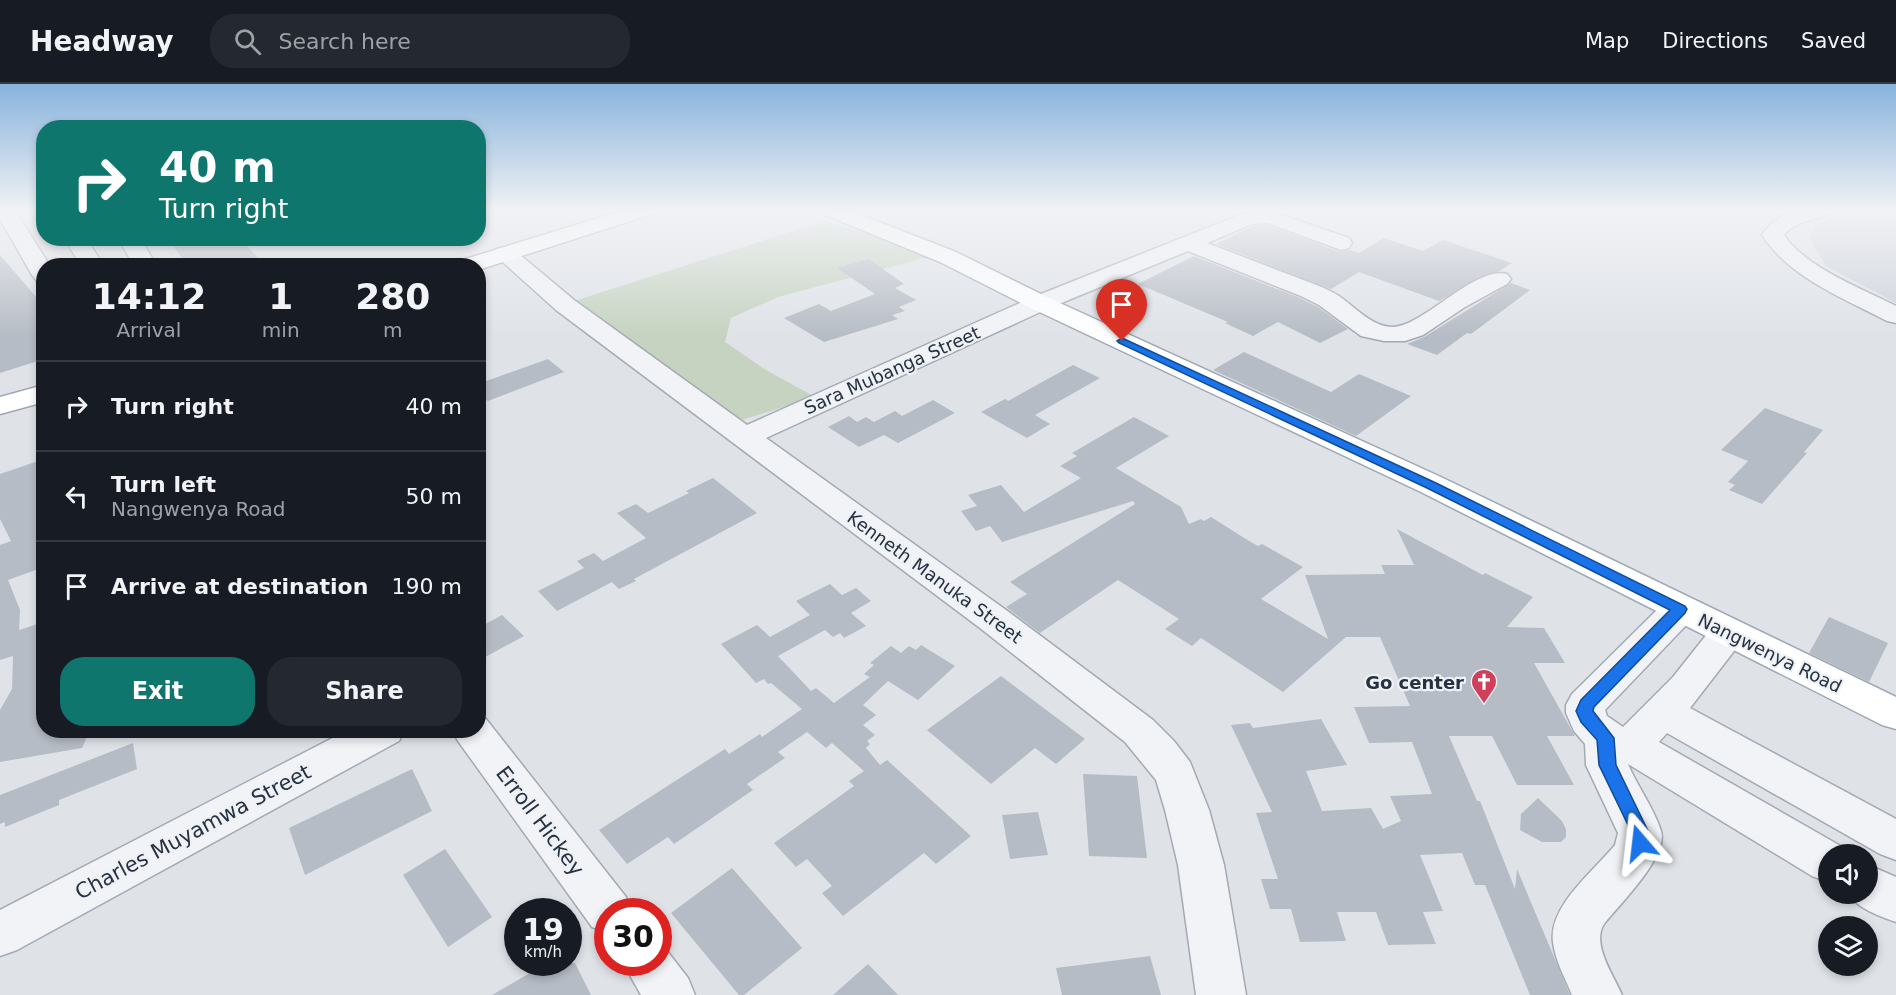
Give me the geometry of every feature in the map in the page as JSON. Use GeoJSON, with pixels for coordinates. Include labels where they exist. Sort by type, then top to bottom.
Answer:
{"type":"FeatureCollection","features":[{"type":"Feature","properties":{"kind":"main road"},"geometry":{"type":"LineString","coordinates":[[486,260],[510,253]]}},
{"type":"Feature","properties":{"kind":"main road","name":"Nangwenya Road"},"geometry":{"type":"LineString","coordinates":[[939,253],[1040,303],[1432,485],[1896,714]]}},
{"type":"Feature","properties":{"kind":"main road"},"geometry":{"type":"LineString","coordinates":[[0,406],[36,395]]}},
{"type":"Feature","properties":{"kind":"street","name":"Sara Mubanga Street"},"geometry":{"type":"LineString","coordinates":[[744,437],[1040,303],[1165,253]]}},
{"type":"Feature","properties":{"kind":"street"},"geometry":{"type":"LineString","coordinates":[[1212,253],[1328,300],[1370,331],[1379,333],[1400,334],[1417,330],[1449,307],[1499,279]]}},
{"type":"Feature","properties":{"kind":"street"},"geometry":{"type":"LineString","coordinates":[[1786,253],[1815,273],[1896,316]]}},
{"type":"Feature","properties":{"kind":"street","name":"Kenneth Manuka Street"},"geometry":{"type":"LineString","coordinates":[[505,254],[565,304],[993,619],[1139,731],[1160,753],[1175,774],[1202,865],[1221,995]]}},
{"type":"Feature","properties":{"kind":"street"},"geometry":{"type":"LineString","coordinates":[[1680,609],[1586,705],[1587,718],[1617,742],[1818,856]]}},
{"type":"Feature","properties":{"kind":"street"},"geometry":{"type":"LineString","coordinates":[[1597,995],[1580,952],[1575,931],[1583,916],[1618,875],[1640,843],[1640,833],[1636,823],[1607,765],[1617,742],[1663,712],[1687,687],[1728,633]]}},
{"type":"Feature","properties":{"kind":"street"},"geometry":{"type":"LineString","coordinates":[[1663,712],[1896,842]]}},
{"type":"Feature","properties":{"kind":"street","name":"Charles Muyamwa Street"},"geometry":{"type":"LineString","coordinates":[[0,934],[371,738]]}},
{"type":"Feature","properties":{"kind":"street","name":"Erroll Hickey"},"geometry":{"type":"LineString","coordinates":[[478,738],[598,898]]}},
{"type":"Feature","properties":{"kind":"street"},"geometry":{"type":"LineString","coordinates":[[1878,891],[1896,901]]}},
{"type":"Feature","properties":{"kind":"street"},"geometry":{"type":"LineString","coordinates":[[656,976],[670,995]]}},
{"type":"Feature","properties":{"kind":"shaded area"},"geometry":{"type":"Polygon","coordinates":[[[1818,253],[1896,253],[1896,303],[1826,266],[1818,253]]]}},
{"type":"Feature","properties":{"kind":"green space"},"geometry":{"type":"Polygon","coordinates":[[[726,253],[939,254],[778,297],[731,318],[725,342],[766,370],[815,397],[729,424],[568,303],[726,253]]]}},
{"type":"Feature","properties":{"kind":"building"},"geometry":{"type":"Polygon","coordinates":[[[178,253],[253,253],[258,258],[182,258],[178,253]]]}},
{"type":"Feature","properties":{"kind":"building"},"geometry":{"type":"Polygon","coordinates":[[[1238,253],[1481,253],[1512,263],[1498,272],[1479,277],[1439,301],[1359,272],[1331,289],[1238,253]]]}},
{"type":"Feature","properties":{"kind":"building"},"geometry":{"type":"Polygon","coordinates":[[[0,255],[36,297],[36,362],[0,373],[0,255]]]}},
{"type":"Feature","properties":{"kind":"building"},"geometry":{"type":"Polygon","coordinates":[[[1194,256],[1300,298],[1318,307],[1348,329],[1320,343],[1278,322],[1253,336],[1225,323],[1228,322],[1138,284],[1194,256]]]}},
{"type":"Feature","properties":{"kind":"building"},"geometry":{"type":"Polygon","coordinates":[[[869,259],[904,284],[895,288],[916,300],[899,307],[905,311],[892,315],[898,319],[824,342],[784,318],[819,304],[831,311],[875,294],[837,268],[869,259]]]}},
{"type":"Feature","properties":{"kind":"building"},"geometry":{"type":"Polygon","coordinates":[[[1511,283],[1530,290],[1471,334],[1467,333],[1437,355],[1407,344],[1424,337],[1511,283]]]}},
{"type":"Feature","properties":{"kind":"building"},"geometry":{"type":"Polygon","coordinates":[[[1244,352],[1331,392],[1359,374],[1411,396],[1356,436],[1213,370],[1244,352]]]}},
{"type":"Feature","properties":{"kind":"building"},"geometry":{"type":"Polygon","coordinates":[[[548,359],[564,372],[488,401],[486,399],[486,381],[548,359]]]}},
{"type":"Feature","properties":{"kind":"building"},"geometry":{"type":"Polygon","coordinates":[[[1073,365],[1100,378],[1035,415],[1050,424],[1027,438],[981,412],[1005,399],[1008,401],[1073,365]]]}},
{"type":"Feature","properties":{"kind":"building"},"geometry":{"type":"Polygon","coordinates":[[[933,400],[955,413],[898,443],[884,435],[859,447],[828,427],[849,416],[857,422],[866,417],[874,422],[895,411],[902,416],[933,400]]]}},
{"type":"Feature","properties":{"kind":"building"},"geometry":{"type":"Polygon","coordinates":[[[1765,408],[1823,430],[1804,452],[1807,453],[1762,504],[1729,490],[1735,485],[1728,482],[1748,461],[1721,450],[1765,408]]]}},
{"type":"Feature","properties":{"kind":"building"},"geometry":{"type":"Polygon","coordinates":[[[1134,417],[1169,436],[1116,468],[1181,507],[1189,524],[1211,517],[1258,546],[1262,544],[1303,567],[1261,599],[1328,639],[1305,575],[1385,574],[1381,565],[1414,565],[1397,529],[1483,575],[1485,573],[1533,597],[1507,627],[1544,628],[1565,663],[1534,663],[1575,736],[1547,736],[1574,785],[1517,785],[1492,736],[1449,736],[1477,801],[1480,801],[1515,889],[1517,869],[1570,995],[1530,995],[1485,885],[1475,885],[1462,853],[1420,855],[1443,911],[1423,912],[1436,944],[1388,945],[1376,912],[1337,912],[1346,941],[1300,942],[1291,909],[1270,909],[1261,879],[1278,879],[1256,813],[1272,812],[1231,725],[1250,723],[1253,728],[1321,719],[1347,765],[1306,771],[1322,811],[1371,808],[1383,829],[1401,821],[1390,796],[1432,794],[1412,742],[1369,743],[1354,707],[1410,706],[1380,637],[1346,637],[1283,692],[1201,638],[1192,646],[1165,629],[1179,619],[1118,580],[1040,633],[1006,607],[1027,594],[1010,582],[1135,504],[1133,501],[1002,542],[990,526],[976,531],[961,511],[977,506],[968,495],[1001,485],[1024,512],[1081,478],[1060,466],[1077,456],[1072,453],[1134,417]]]}},
{"type":"Feature","properties":{"kind":"building"},"geometry":{"type":"Polygon","coordinates":[[[36,462],[36,570],[8,580],[20,610],[19,630],[36,625],[36,738],[86,738],[82,748],[0,762],[0,710],[12,689],[13,656],[0,660],[0,545],[11,541],[0,519],[0,474],[36,462]]]}},
{"type":"Feature","properties":{"kind":"building"},"geometry":{"type":"Polygon","coordinates":[[[713,478],[757,513],[619,589],[612,582],[557,611],[538,591],[584,568],[577,561],[594,553],[603,561],[646,538],[617,513],[636,504],[648,513],[689,493],[686,491],[713,478]]]}},
{"type":"Feature","properties":{"kind":"building"},"geometry":{"type":"Polygon","coordinates":[[[830,584],[842,595],[856,588],[871,601],[851,613],[866,626],[844,638],[840,633],[833,637],[825,630],[778,656],[811,691],[816,688],[834,703],[870,677],[864,674],[874,665],[870,663],[891,646],[901,653],[909,646],[916,650],[921,645],[955,666],[918,700],[888,681],[863,705],[876,715],[863,725],[875,735],[867,741],[870,744],[866,748],[880,765],[887,760],[971,836],[936,864],[924,853],[843,916],[822,893],[832,886],[807,859],[796,867],[774,843],[854,786],[849,781],[864,771],[832,743],[826,748],[807,732],[778,752],[785,758],[747,784],[753,790],[674,844],[668,837],[627,864],[599,830],[725,749],[729,754],[760,734],[762,737],[802,709],[764,679],[756,683],[721,644],[757,625],[770,637],[810,615],[796,601],[830,584]]]}},
{"type":"Feature","properties":{"kind":"building"},"geometry":{"type":"Polygon","coordinates":[[[502,615],[524,636],[486,657],[486,624],[502,615]]]}},
{"type":"Feature","properties":{"kind":"building"},"geometry":{"type":"Polygon","coordinates":[[[1829,617],[1888,643],[1869,682],[1809,653],[1829,617]]]}},
{"type":"Feature","properties":{"kind":"building"},"geometry":{"type":"Polygon","coordinates":[[[1001,676],[1085,739],[1056,764],[1035,748],[991,784],[927,730],[1001,676]]]}},
{"type":"Feature","properties":{"kind":"building"},"geometry":{"type":"Polygon","coordinates":[[[133,743],[137,769],[59,800],[59,805],[5,827],[5,822],[0,824],[0,795],[133,743]]]}},
{"type":"Feature","properties":{"kind":"building"},"geometry":{"type":"Polygon","coordinates":[[[412,769],[432,811],[305,875],[289,828],[412,769]]]}},
{"type":"Feature","properties":{"kind":"building"},"geometry":{"type":"Polygon","coordinates":[[[1083,774],[1137,776],[1147,858],[1089,856],[1083,774]]]}},
{"type":"Feature","properties":{"kind":"building"},"geometry":{"type":"Polygon","coordinates":[[[1538,798],[1562,821],[1566,829],[1566,837],[1561,842],[1542,842],[1520,830],[1521,814],[1538,798]]]}},
{"type":"Feature","properties":{"kind":"building"},"geometry":{"type":"Polygon","coordinates":[[[1038,812],[1048,855],[1010,859],[1002,815],[1038,812]]]}},
{"type":"Feature","properties":{"kind":"building"},"geometry":{"type":"Polygon","coordinates":[[[445,849],[492,917],[448,947],[403,875],[445,849]]]}},
{"type":"Feature","properties":{"kind":"building"},"geometry":{"type":"Polygon","coordinates":[[[732,868],[802,948],[744,995],[739,995],[672,912],[732,868]]]}},
{"type":"Feature","properties":{"kind":"building"},"geometry":{"type":"Polygon","coordinates":[[[1150,956],[1161,995],[1062,995],[1056,968],[1150,956]]]}},
{"type":"Feature","properties":{"kind":"building"},"geometry":{"type":"Polygon","coordinates":[[[868,964],[898,995],[833,995],[868,964]]]}},
{"type":"Feature","properties":{"kind":"building"},"geometry":{"type":"Polygon","coordinates":[[[525,976],[582,976],[591,995],[492,995],[525,976]]]}},
{"type":"Feature","properties":{"kind":"place","name":"Go center"},"geometry":{"type":"Point","coordinates":[1484,705]}},
{"type":"Feature","properties":{"kind":"route"},"geometry":{"type":"LineString","coordinates":[[1122,341],[1432,485],[1680,609],[1586,705],[1587,718],[1605,738],[1607,765],[1636,823],[1640,833],[1640,843]]}}]}
